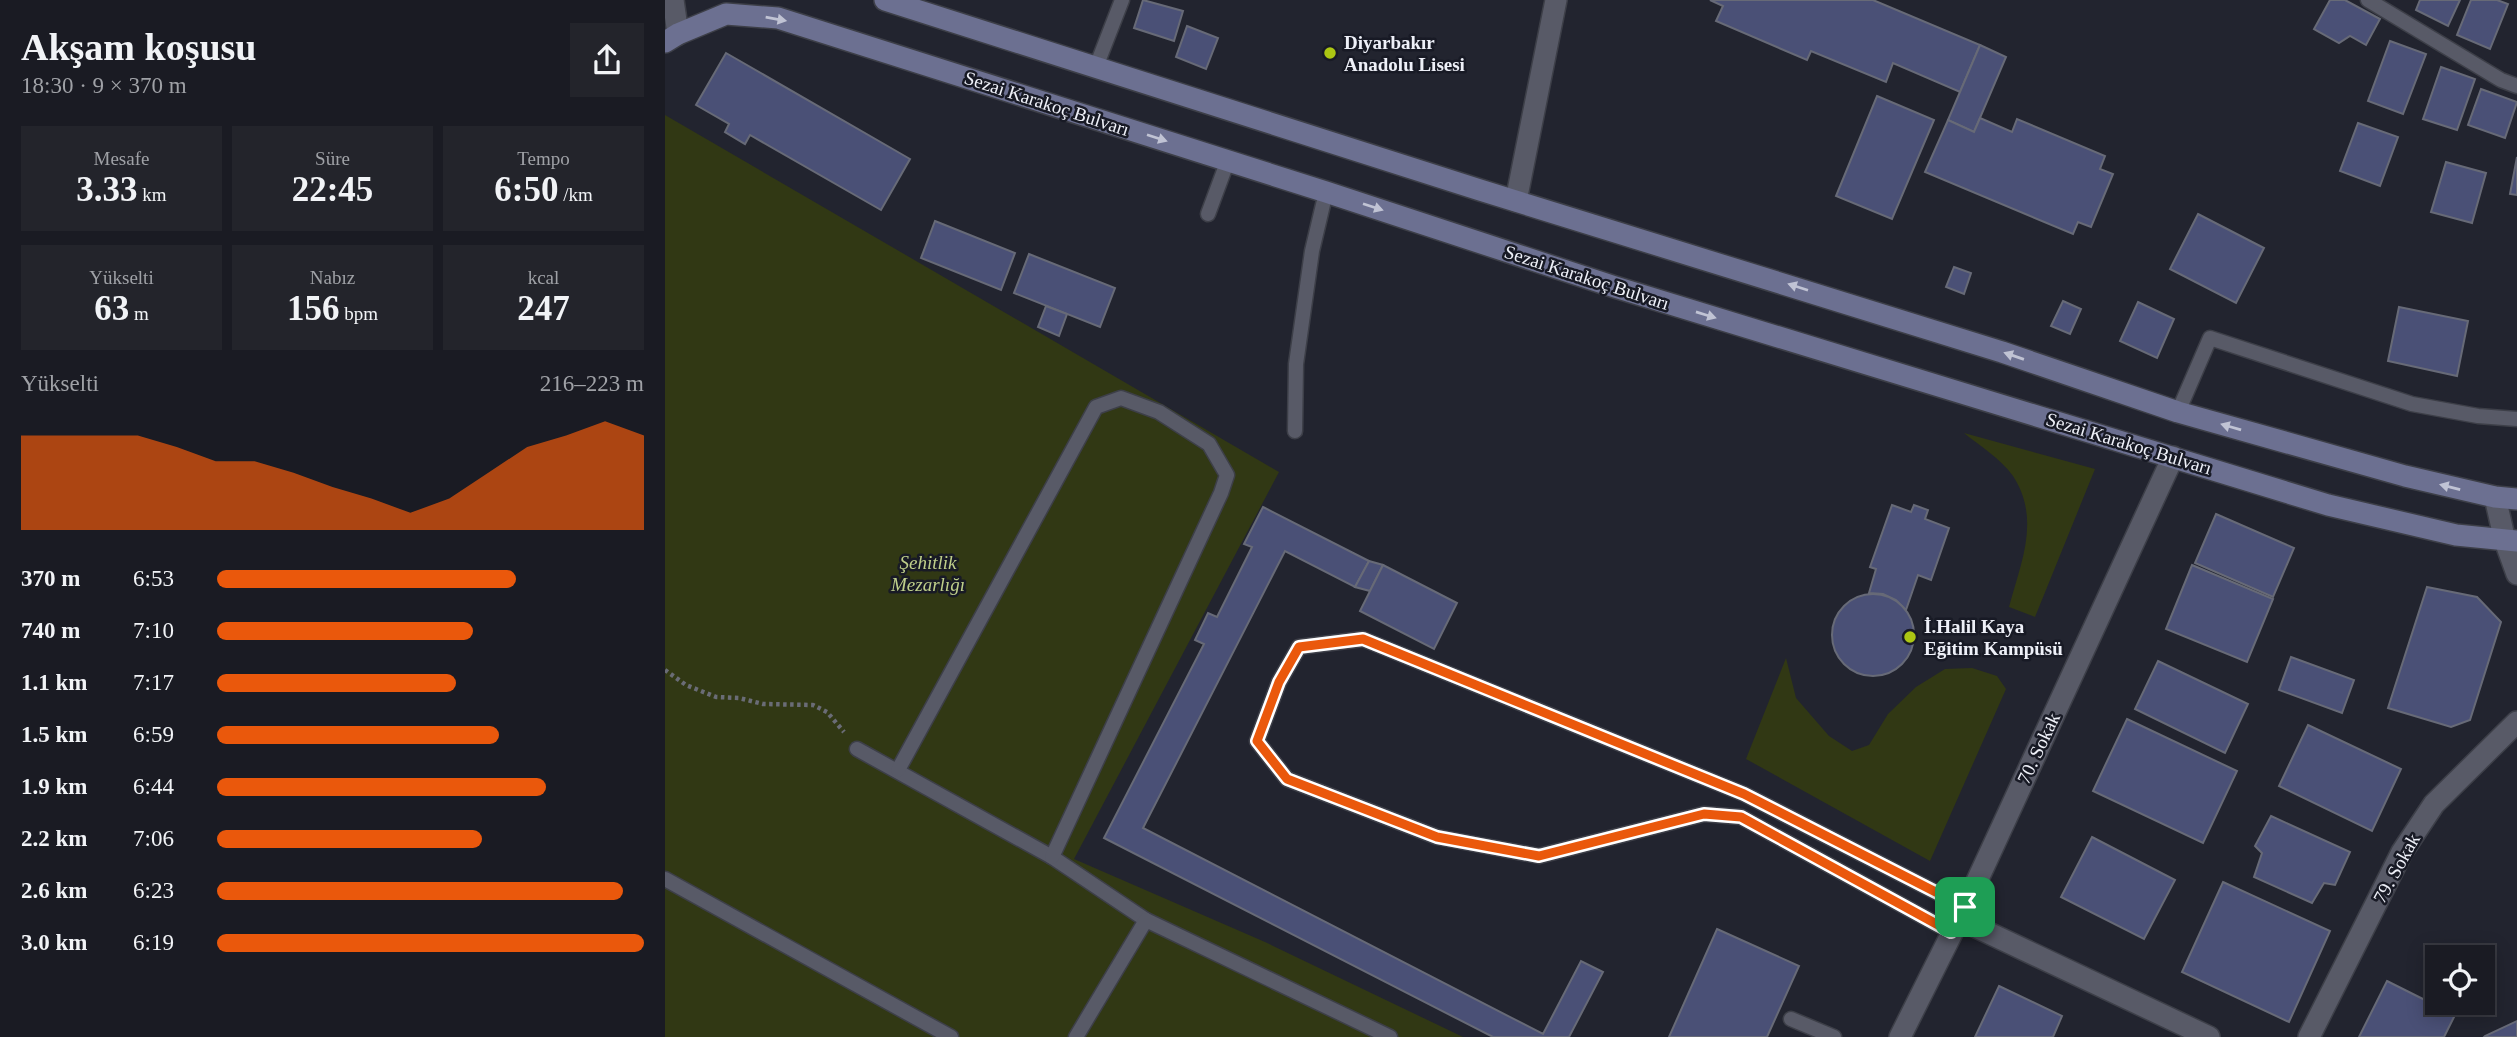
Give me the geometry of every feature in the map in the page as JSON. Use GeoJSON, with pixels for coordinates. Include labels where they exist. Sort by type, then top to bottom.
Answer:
{"type":"FeatureCollection","features":[{"type":"Feature","properties":{"kind":"street"},"geometry":{"type":"LineString","coordinates":[[672,38],[673,0]]}},
{"type":"Feature","properties":{"kind":"street"},"geometry":{"type":"LineString","coordinates":[[885,0],[2002,352],[2178,412],[2405,476],[2495,497],[2517,499]]}},
{"type":"Feature","properties":{"kind":"street"},"geometry":{"type":"LineString","coordinates":[[1516,201],[1556,0]]}},
{"type":"Feature","properties":{"kind":"street","name":"Sezai Karakoç Bulvarı"},"geometry":{"type":"LineString","coordinates":[[672,38],[724,7],[778,19],[1228,160],[1615,287],[2328,505],[2456,535],[2511,541]]}},
{"type":"Feature","properties":{"kind":"street","name":"70. Sokak"},"geometry":{"type":"LineString","coordinates":[[1901,1037],[2173,457]]}},
{"type":"Feature","properties":{"kind":"street"},"geometry":{"type":"LineString","coordinates":[[2495,497],[2511,541],[2517,574]]}},
{"type":"Feature","properties":{"kind":"street","name":"79. Sokak"},"geometry":{"type":"LineString","coordinates":[[2309,1037],[2408,842],[2434,804],[2517,722]]}},
{"type":"Feature","properties":{"kind":"street"},"geometry":{"type":"LineString","coordinates":[[1958,919],[2209,1037]]}},
{"type":"Feature","properties":{"kind":"lane"},"geometry":{"type":"LineString","coordinates":[[1096,67],[1122,0]]}},
{"type":"Feature","properties":{"kind":"lane"},"geometry":{"type":"LineString","coordinates":[[2368,0],[2501,80],[2517,86]]}},
{"type":"Feature","properties":{"kind":"lane"},"geometry":{"type":"LineString","coordinates":[[1208,214],[1228,160]]}},
{"type":"Feature","properties":{"kind":"lane"},"geometry":{"type":"LineString","coordinates":[[1295,431],[1296,364],[1312,251],[1326,192]]}},
{"type":"Feature","properties":{"kind":"lane"},"geometry":{"type":"LineString","coordinates":[[2178,412],[2210,338],[2412,404],[2478,416],[2517,419]]}},
{"type":"Feature","properties":{"kind":"lane"},"geometry":{"type":"LineString","coordinates":[[898,770],[1096,407],[1121,398],[1159,412],[1209,444],[1227,475],[1052,857]]}},
{"type":"Feature","properties":{"kind":"lane"},"geometry":{"type":"LineString","coordinates":[[1363,639],[1744,794],[1958,919],[1741,817],[1704,814],[1539,856],[1437,837],[1287,779],[1257,741],[1279,682],[1299,647],[1363,639]]}},
{"type":"Feature","properties":{"kind":"lane"},"geometry":{"type":"LineString","coordinates":[[857,749],[1052,857],[1146,920],[1390,1037]]}},
{"type":"Feature","properties":{"kind":"lane"},"geometry":{"type":"LineString","coordinates":[[665,879],[951,1037]]}},
{"type":"Feature","properties":{"kind":"lane"},"geometry":{"type":"LineString","coordinates":[[1076,1037],[1146,920]]}},
{"type":"Feature","properties":{"kind":"lane"},"geometry":{"type":"LineString","coordinates":[[1791,1019],[1834,1037]]}},
{"type":"Feature","properties":{"kind":"path"},"geometry":{"type":"LineString","coordinates":[[665,670],[686,685],[716,697],[739,698],[763,704],[813,705],[827,712],[857,749]]}},
{"type":"Feature","properties":{"kind":"green space","name":"Şehitlik Mezarlığı"},"geometry":{"type":"Polygon","coordinates":[[[665,115],[1279,472],[1074,859],[1265,942],[1463,1037],[665,1037],[665,115]]]}},
{"type":"Feature","properties":{"kind":"green space"},"geometry":{"type":"Polygon","coordinates":[[[1964,433],[2095,469],[2035,617],[2009,607],[2026,541],[2026,508],[2021,492],[2003,464],[1964,433]]]}},
{"type":"Feature","properties":{"kind":"green space"},"geometry":{"type":"Polygon","coordinates":[[[1786,658],[1796,698],[1829,736],[1852,751],[1869,745],[1888,714],[1916,687],[1945,669],[1972,668],[1997,676],[2006,689],[1930,861],[1746,759],[1786,658]]]}},
{"type":"Feature","properties":{"kind":"building"},"geometry":{"type":"Polygon","coordinates":[[[1143,0],[1183,11],[1174,41],[1134,28],[1143,0]]]}},
{"type":"Feature","properties":{"kind":"building"},"geometry":{"type":"Polygon","coordinates":[[[1710,0],[1873,0],[1980,45],[1960,92],[1893,63],[1886,82],[1811,51],[1807,60],[1716,21],[1723,6],[1710,0]]]}},
{"type":"Feature","properties":{"kind":"building"},"geometry":{"type":"Polygon","coordinates":[[[2330,0],[2345,0],[2380,19],[2366,45],[2350,36],[2339,43],[2314,29],[2330,0]]]}},
{"type":"Feature","properties":{"kind":"building"},"geometry":{"type":"Polygon","coordinates":[[[2420,0],[2460,0],[2448,26],[2416,10],[2420,0]]]}},
{"type":"Feature","properties":{"kind":"building"},"geometry":{"type":"Polygon","coordinates":[[[2471,0],[2497,0],[2508,4],[2490,49],[2457,35],[2471,0]]]}},
{"type":"Feature","properties":{"kind":"building"},"geometry":{"type":"Polygon","coordinates":[[[1187,26],[1218,38],[1206,69],[1176,57],[1187,26]]]}},
{"type":"Feature","properties":{"kind":"building"},"geometry":{"type":"Polygon","coordinates":[[[2390,41],[2426,54],[2403,114],[2368,101],[2390,41]]]}},
{"type":"Feature","properties":{"kind":"building"},"geometry":{"type":"Polygon","coordinates":[[[1980,45],[2006,57],[1974,132],[1948,120],[1980,45]]]}},
{"type":"Feature","properties":{"kind":"building"},"geometry":{"type":"Polygon","coordinates":[[[726,53],[910,159],[881,210],[750,135],[745,144],[725,132],[729,124],[696,105],[726,53]]]}},
{"type":"Feature","properties":{"kind":"building"},"geometry":{"type":"Polygon","coordinates":[[[2441,67],[2475,79],[2457,130],[2423,119],[2441,67]]]}},
{"type":"Feature","properties":{"kind":"building"},"geometry":{"type":"Polygon","coordinates":[[[2481,89],[2517,102],[2505,138],[2468,125],[2481,89]]]}},
{"type":"Feature","properties":{"kind":"building"},"geometry":{"type":"Polygon","coordinates":[[[1877,96],[1934,120],[1892,219],[1836,196],[1877,96]]]}},
{"type":"Feature","properties":{"kind":"building"},"geometry":{"type":"Polygon","coordinates":[[[1980,118],[2012,132],[2017,119],[2105,156],[2100,169],[2113,174],[2091,227],[2078,222],[2073,234],[1925,172],[1948,120],[1974,132],[1980,118]]]}},
{"type":"Feature","properties":{"kind":"building"},"geometry":{"type":"Polygon","coordinates":[[[2358,123],[2398,137],[2380,186],[2340,171],[2358,123]]]}},
{"type":"Feature","properties":{"kind":"building"},"geometry":{"type":"Polygon","coordinates":[[[2517,157],[2517,195],[2510,194],[2517,157]]]}},
{"type":"Feature","properties":{"kind":"building"},"geometry":{"type":"Polygon","coordinates":[[[2446,162],[2486,173],[2472,223],[2431,212],[2446,162]]]}},
{"type":"Feature","properties":{"kind":"building"},"geometry":{"type":"Polygon","coordinates":[[[2198,214],[2264,248],[2236,303],[2170,269],[2198,214]]]}},
{"type":"Feature","properties":{"kind":"building"},"geometry":{"type":"Polygon","coordinates":[[[935,221],[1015,253],[1001,290],[921,258],[935,221]]]}},
{"type":"Feature","properties":{"kind":"building"},"geometry":{"type":"Polygon","coordinates":[[[1029,254],[1115,288],[1100,327],[1014,293],[1029,254]]]}},
{"type":"Feature","properties":{"kind":"building"},"geometry":{"type":"Polygon","coordinates":[[[1954,267],[1971,273],[1964,294],[1946,287],[1954,267]]]}},
{"type":"Feature","properties":{"kind":"building"},"geometry":{"type":"Polygon","coordinates":[[[2063,301],[2081,309],[2070,334],[2051,326],[2063,301]]]}},
{"type":"Feature","properties":{"kind":"building"},"geometry":{"type":"Polygon","coordinates":[[[2138,302],[2174,319],[2157,358],[2120,341],[2138,302]]]}},
{"type":"Feature","properties":{"kind":"building"},"geometry":{"type":"Polygon","coordinates":[[[1046,306],[1067,314],[1059,336],[1038,327],[1046,306]]]}},
{"type":"Feature","properties":{"kind":"building"},"geometry":{"type":"Polygon","coordinates":[[[2399,307],[2468,321],[2457,376],[2388,361],[2399,307]]]}},
{"type":"Feature","properties":{"kind":"building"},"geometry":{"type":"Polygon","coordinates":[[[1892,505],[1911,512],[1914,505],[1928,510],[1925,519],[1949,528],[1931,580],[1918,575],[1906,610],[1896,600],[1883,594],[1869,593],[1876,569],[1870,567],[1892,505]]]}},
{"type":"Feature","properties":{"kind":"building"},"geometry":{"type":"Polygon","coordinates":[[[1263,507],[1369,561],[1355,587],[1285,551],[1143,828],[1543,1034],[1581,961],[1603,972],[1569,1037],[1493,1037],[1104,838],[1204,644],[1195,640],[1208,613],[1217,617],[1252,547],[1244,544],[1263,507]]]}},
{"type":"Feature","properties":{"kind":"building"},"geometry":{"type":"Polygon","coordinates":[[[2216,514],[2294,548],[2273,597],[2195,563],[2216,514]]]}},
{"type":"Feature","properties":{"kind":"building"},"geometry":{"type":"Polygon","coordinates":[[[1369,561],[1383,565],[1370,591],[1355,587],[1369,561]]]}},
{"type":"Feature","properties":{"kind":"building"},"geometry":{"type":"Polygon","coordinates":[[[1383,565],[1457,603],[1434,649],[1360,611],[1383,565]]]}},
{"type":"Feature","properties":{"kind":"building"},"geometry":{"type":"Polygon","coordinates":[[[2192,565],[2273,599],[2247,662],[2166,629],[2192,565]]]}},
{"type":"Feature","properties":{"kind":"building"},"geometry":{"type":"Polygon","coordinates":[[[2427,587],[2477,597],[2501,622],[2470,720],[2451,727],[2388,708],[2427,587]]]}},
{"type":"Feature","properties":{"kind":"building"},"geometry":{"type":"Polygon","coordinates":[[[1873,594],[1889,597],[1902,606],[1911,619],[1914,635],[1911,651],[1902,664],[1889,673],[1873,676],[1857,673],[1844,664],[1835,651],[1832,635],[1835,619],[1844,606],[1857,597],[1873,594]]]}},
{"type":"Feature","properties":{"kind":"building"},"geometry":{"type":"Polygon","coordinates":[[[2291,657],[2354,680],[2342,713],[2279,690],[2291,657]]]}},
{"type":"Feature","properties":{"kind":"building"},"geometry":{"type":"Polygon","coordinates":[[[2158,661],[2248,704],[2225,753],[2135,709],[2158,661]]]}},
{"type":"Feature","properties":{"kind":"building"},"geometry":{"type":"Polygon","coordinates":[[[2127,719],[2237,771],[2203,843],[2093,791],[2127,719]]]}},
{"type":"Feature","properties":{"kind":"building"},"geometry":{"type":"Polygon","coordinates":[[[2308,725],[2401,769],[2372,831],[2279,786],[2308,725]]]}},
{"type":"Feature","properties":{"kind":"building"},"geometry":{"type":"Polygon","coordinates":[[[2271,816],[2350,852],[2335,885],[2324,883],[2312,903],[2254,877],[2262,853],[2255,846],[2271,816]]]}},
{"type":"Feature","properties":{"kind":"building"},"geometry":{"type":"Polygon","coordinates":[[[2092,837],[2175,880],[2144,939],[2061,897],[2092,837]]]}},
{"type":"Feature","properties":{"kind":"building"},"geometry":{"type":"Polygon","coordinates":[[[2223,882],[2330,931],[2289,1022],[2182,972],[2223,882]]]}},
{"type":"Feature","properties":{"kind":"building"},"geometry":{"type":"Polygon","coordinates":[[[1717,929],[1799,966],[1767,1037],[1669,1037],[1717,929]]]}},
{"type":"Feature","properties":{"kind":"building"},"geometry":{"type":"Polygon","coordinates":[[[2387,981],[2425,1000],[2425,1015],[2455,1015],[2444,1037],[2359,1037],[2387,981]]]}},
{"type":"Feature","properties":{"kind":"building"},"geometry":{"type":"Polygon","coordinates":[[[1999,986],[2062,1016],[2053,1037],[1975,1037],[1999,986]]]}},
{"type":"Feature","properties":{"kind":"building"},"geometry":{"type":"Polygon","coordinates":[[[2517,1021],[2517,1037],[2484,1037],[2485,1036],[2517,1021]]]}},
{"type":"Feature","properties":{"kind":"place","name":"Diyarbakır Anadolu Lisesi"},"geometry":{"type":"Point","coordinates":[1330,53]}},
{"type":"Feature","properties":{"kind":"place","name":"İ.Halil Kaya Eğitim Kampüsü"},"geometry":{"type":"Point","coordinates":[1910,637]}},
{"type":"Feature","properties":{"kind":"route"},"geometry":{"type":"LineString","coordinates":[[1363,639],[1744,794],[1965,907],[1951,932],[1741,817],[1704,814],[1539,856],[1437,837],[1287,779],[1257,741],[1279,682],[1299,647],[1363,639]]}}]}
